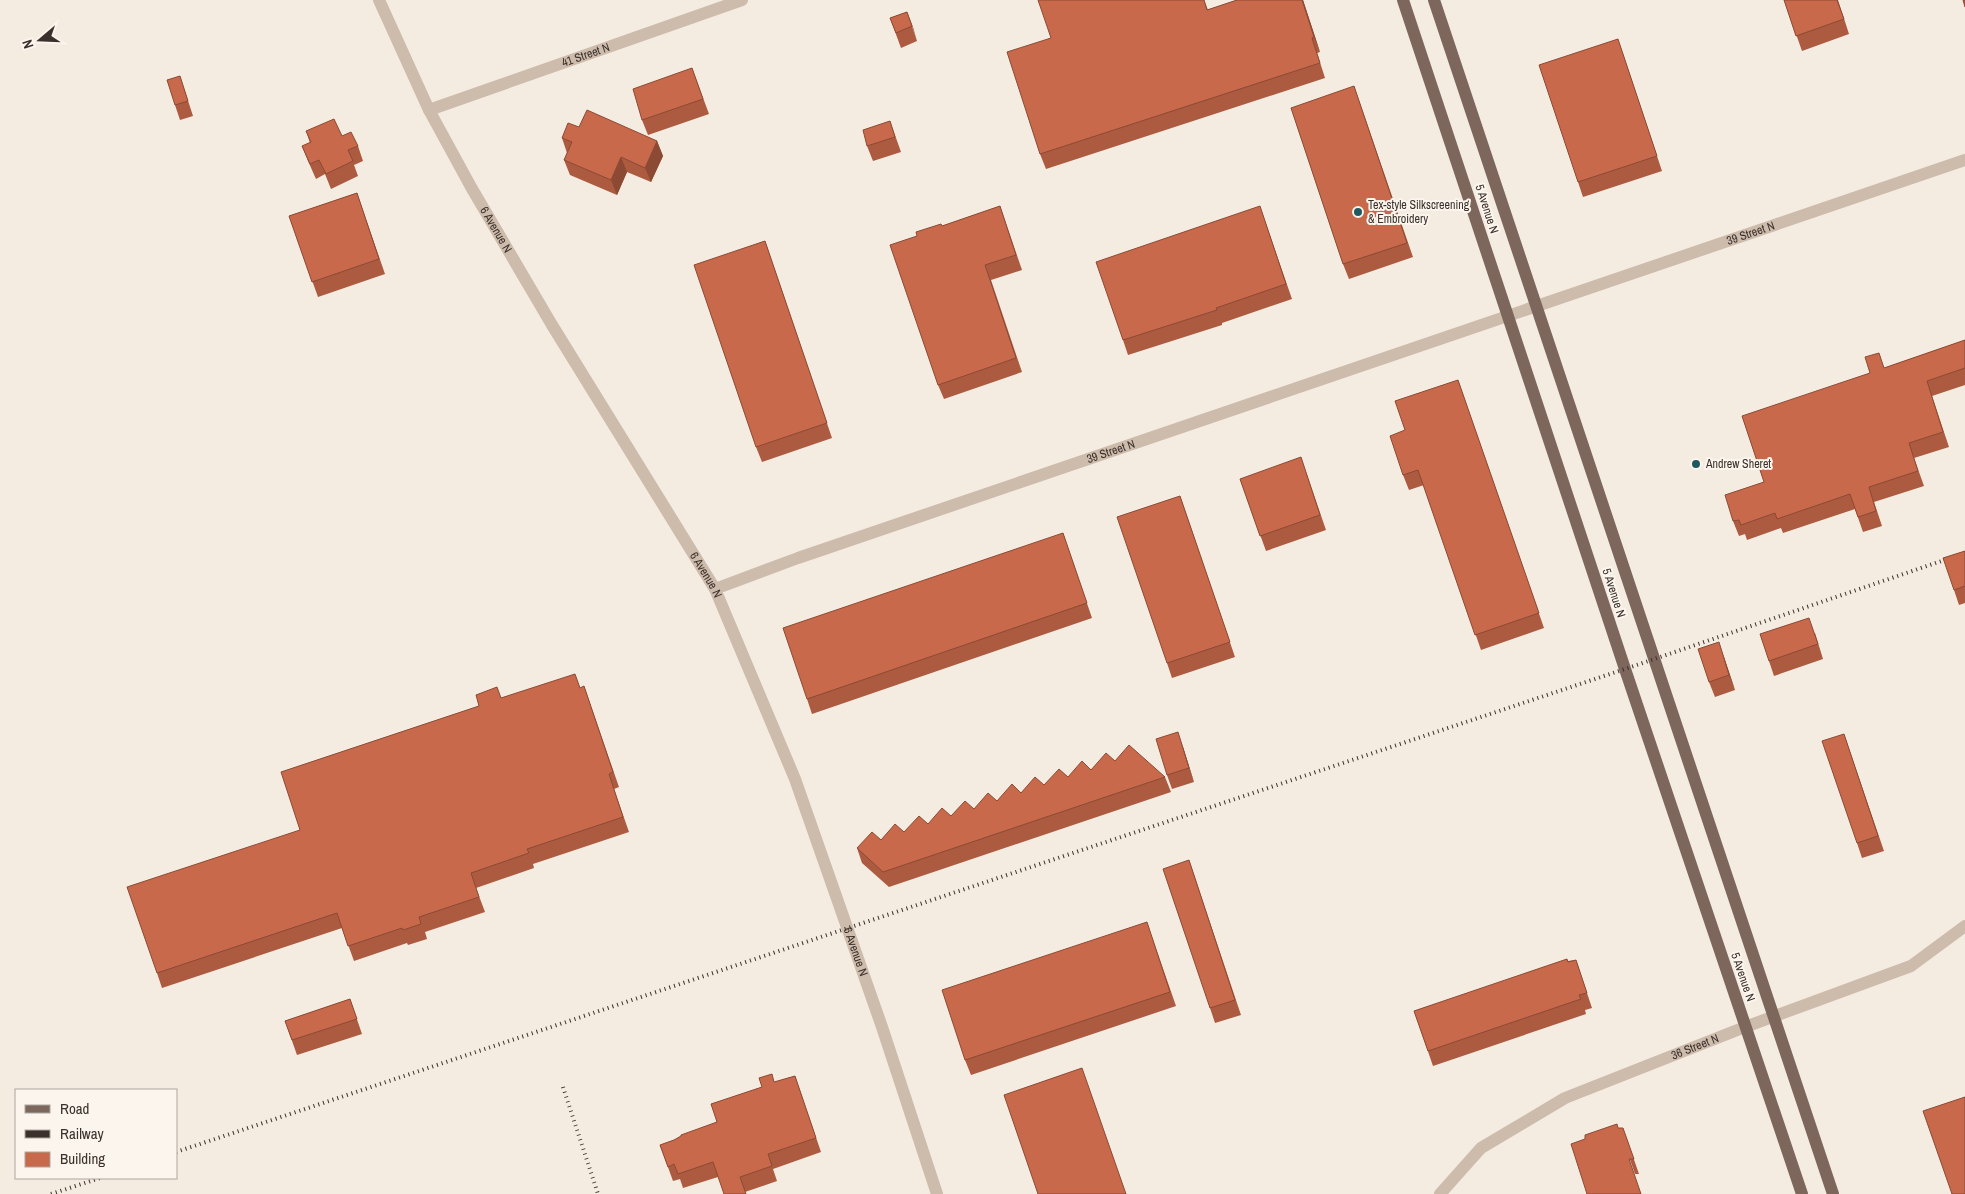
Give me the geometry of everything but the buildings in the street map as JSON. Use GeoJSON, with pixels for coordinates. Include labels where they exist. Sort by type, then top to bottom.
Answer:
{"type":"FeatureCollection","features":[{"type":"Feature","properties":{"kind":"main road","name":"5 Avenue N"},"geometry":{"type":"LineString","coordinates":[[1403,0],[1802,1194]]}},
{"type":"Feature","properties":{"kind":"main road","name":"5 Avenue N"},"geometry":{"type":"LineString","coordinates":[[1434,0],[1833,1194]]}},
{"type":"Feature","properties":{"kind":"street","name":"6 Avenue N"},"geometry":{"type":"LineString","coordinates":[[379,0],[429,110],[471,187],[552,325],[715,589],[795,779],[879,1018],[937,1194]]}},
{"type":"Feature","properties":{"kind":"street","name":"41 Street N"},"geometry":{"type":"LineString","coordinates":[[429,110],[742,0]]}},
{"type":"Feature","properties":{"kind":"street","name":"39 Street N"},"geometry":{"type":"LineString","coordinates":[[715,589],[798,558],[1965,160]]}},
{"type":"Feature","properties":{"kind":"street","name":"36 Street N"},"geometry":{"type":"LineString","coordinates":[[1440,1194],[1481,1148],[1565,1098],[1745,1026],[1911,966],[1965,926]]}},
{"type":"Feature","properties":{"kind":"railway"},"geometry":{"type":"LineString","coordinates":[[178,1151],[1625,669],[1965,553]]}},
{"type":"Feature","properties":{"kind":"railway"},"geometry":{"type":"LineString","coordinates":[[563,1087],[598,1194]]}},
{"type":"Feature","properties":{"kind":"railway"},"geometry":{"type":"LineString","coordinates":[[51,1194],[97,1179]]}},
{"type":"Feature","properties":{"kind":"place","name":"Tex-style Silkscreening & Embroidery"},"geometry":{"type":"Point","coordinates":[1358,212]}},
{"type":"Feature","properties":{"kind":"place","name":"Andrew Sheret"},"geometry":{"type":"Point","coordinates":[1696,464]}}]}
